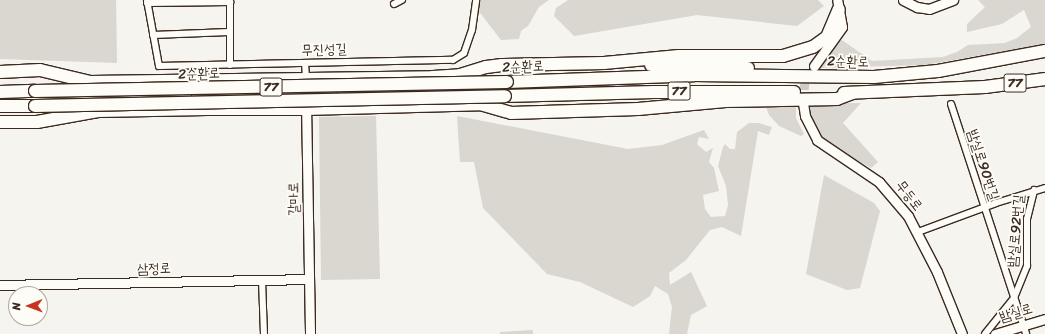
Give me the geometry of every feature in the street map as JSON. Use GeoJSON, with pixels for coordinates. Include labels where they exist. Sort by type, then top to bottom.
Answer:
{"type":"FeatureCollection","features":[{"type":"Feature","properties":{"kind":"highway"},"geometry":{"type":"LineString","coordinates":[[0,72],[30,69],[53,71],[90,82],[306,78],[416,78],[460,75],[475,70],[502,65],[604,63],[675,56],[796,54],[813,47],[827,36],[838,4]]}},
{"type":"Feature","properties":{"kind":"highway","name":"2순환로"},"geometry":{"type":"LineString","coordinates":[[0,92],[507,82],[694,75],[854,77],[906,75],[986,63],[1045,51]]}},
{"type":"Feature","properties":{"kind":"highway"},"geometry":{"type":"LineString","coordinates":[[604,63],[613,66],[697,65],[788,70],[822,76]]}},
{"type":"Feature","properties":{"kind":"highway"},"geometry":{"type":"LineString","coordinates":[[487,107],[485,75],[490,69],[502,65]]}},
{"type":"Feature","properties":{"kind":"highway"},"geometry":{"type":"LineString","coordinates":[[0,122],[37,122],[92,112],[137,100],[375,90],[447,85],[475,70]]}},
{"type":"Feature","properties":{"kind":"highway"},"geometry":{"type":"LineString","coordinates":[[70,76],[75,84],[78,96],[75,115]]}},
{"type":"Feature","properties":{"kind":"highway"},"geometry":{"type":"LineString","coordinates":[[375,90],[416,78]]}},
{"type":"Feature","properties":{"kind":"highway","name":"2순환로"},"geometry":{"type":"LineString","coordinates":[[0,106],[739,90],[853,93],[984,87],[1045,79]]}},
{"type":"Feature","properties":{"kind":"highway"},"geometry":{"type":"LineString","coordinates":[[92,112],[207,109],[306,110],[480,104],[511,114],[638,109],[726,101],[837,99],[853,93]]}},
{"type":"Feature","properties":{"kind":"highway"},"geometry":{"type":"LineString","coordinates":[[257,94],[289,109]]}},
{"type":"Feature","properties":{"kind":"highway"},"geometry":{"type":"LineString","coordinates":[[207,109],[240,95]]}},
{"type":"Feature","properties":{"kind":"street"},"geometry":{"type":"LineString","coordinates":[[394,4],[402,0]]}},
{"type":"Feature","properties":{"kind":"street","name":"무진성길"},"geometry":{"type":"LineString","coordinates":[[229,1],[147,2],[159,66],[453,60],[464,53],[472,30],[476,0]]}},
{"type":"Feature","properties":{"kind":"street"},"geometry":{"type":"LineString","coordinates":[[903,0],[917,7],[929,9],[953,0]]}},
{"type":"Feature","properties":{"kind":"street"},"geometry":{"type":"LineString","coordinates":[[229,1],[230,65]]}},
{"type":"Feature","properties":{"kind":"street"},"geometry":{"type":"LineString","coordinates":[[814,66],[839,33],[842,19],[838,4]]}},
{"type":"Feature","properties":{"kind":"street"},"geometry":{"type":"LineString","coordinates":[[153,35],[229,32]]}},
{"type":"Feature","properties":{"kind":"street","name":"갈마로"},"geometry":{"type":"LineString","coordinates":[[305,63],[310,334]]}},
{"type":"Feature","properties":{"kind":"street","name":"무등로"},"geometry":{"type":"LineString","coordinates":[[803,103],[805,116],[817,140],[879,182],[902,208],[918,232],[937,272],[962,334]]}},
{"type":"Feature","properties":{"kind":"street","name":"밤실로90번길"},"geometry":{"type":"LineString","coordinates":[[951,104],[1026,334]]}},
{"type":"Feature","properties":{"kind":"street"},"geometry":{"type":"LineString","coordinates":[[1034,190],[1045,188]]}},
{"type":"Feature","properties":{"kind":"street","name":"밤실로92번길"},"geometry":{"type":"LineString","coordinates":[[918,232],[1034,190]]}},
{"type":"Feature","properties":{"kind":"street","name":"밤실로92번길"},"geometry":{"type":"LineString","coordinates":[[985,334],[1014,298],[1027,266],[1027,218],[1034,190]]}},
{"type":"Feature","properties":{"kind":"street","name":"삼정로"},"geometry":{"type":"LineString","coordinates":[[0,285],[309,279]]}},
{"type":"Feature","properties":{"kind":"street"},"geometry":{"type":"LineString","coordinates":[[262,280],[264,334]]}},
{"type":"Feature","properties":{"kind":"street","name":"밤실로"},"geometry":{"type":"LineString","coordinates":[[995,334],[1045,319]]}},
{"type":"Feature","properties":{"kind":"shaded area"},"geometry":{"type":"Polygon","coordinates":[[[0,0],[116,0],[117,63],[0,59],[0,0]]]}},
{"type":"Feature","properties":{"kind":"shaded area"},"geometry":{"type":"Polygon","coordinates":[[[478,0],[549,0],[539,7],[528,26],[521,31],[519,39],[501,40],[477,9],[478,0]]]}},
{"type":"Feature","properties":{"kind":"shaded area"},"geometry":{"type":"Polygon","coordinates":[[[568,0],[818,0],[824,6],[797,26],[697,15],[574,36],[554,16],[556,8],[568,0]]]}},
{"type":"Feature","properties":{"kind":"shaded area"},"geometry":{"type":"Polygon","coordinates":[[[978,0],[1045,0],[1045,44],[925,65],[818,68],[833,45],[842,40],[872,61],[943,57],[957,52],[968,45],[1005,43],[1017,38],[1031,27],[1024,10],[1002,24],[967,32],[967,24],[985,7],[978,0]]]}},
{"type":"Feature","properties":{"kind":"shaded area"},"geometry":{"type":"Polygon","coordinates":[[[796,103],[796,118],[804,134],[801,136],[779,126],[769,115],[765,104],[796,103]]]}},
{"type":"Feature","properties":{"kind":"shaded area"},"geometry":{"type":"Polygon","coordinates":[[[807,103],[861,103],[843,123],[878,162],[871,168],[829,145],[818,133],[807,115],[807,103]]]}},
{"type":"Feature","properties":{"kind":"shaded area"},"geometry":{"type":"Polygon","coordinates":[[[376,116],[380,279],[321,280],[319,117],[376,116]]]}},
{"type":"Feature","properties":{"kind":"shaded area"},"geometry":{"type":"Polygon","coordinates":[[[457,116],[628,149],[662,145],[704,130],[709,139],[699,137],[697,144],[706,152],[713,148],[709,162],[714,168],[719,191],[703,195],[705,209],[711,217],[725,216],[728,205],[726,186],[718,166],[725,144],[730,149],[735,149],[737,132],[749,123],[759,123],[772,127],[769,135],[758,131],[741,236],[722,227],[710,230],[686,260],[669,273],[670,285],[691,272],[707,306],[691,315],[687,334],[669,334],[672,307],[668,294],[655,286],[650,296],[633,307],[580,282],[547,274],[483,208],[474,162],[460,162],[457,116]]]}},
{"type":"Feature","properties":{"kind":"shaded area"},"geometry":{"type":"Polygon","coordinates":[[[824,175],[874,203],[880,211],[860,288],[847,290],[806,274],[824,175]]]}},
{"type":"Feature","properties":{"kind":"shaded area"},"geometry":{"type":"Polygon","coordinates":[[[533,330],[533,334],[500,334],[500,332],[533,330]]]}},
{"type":"Feature","properties":{"kind":"tunnel"},"geometry":{"type":"LineString","coordinates":[[803,103],[805,79],[814,66]]}}]}
